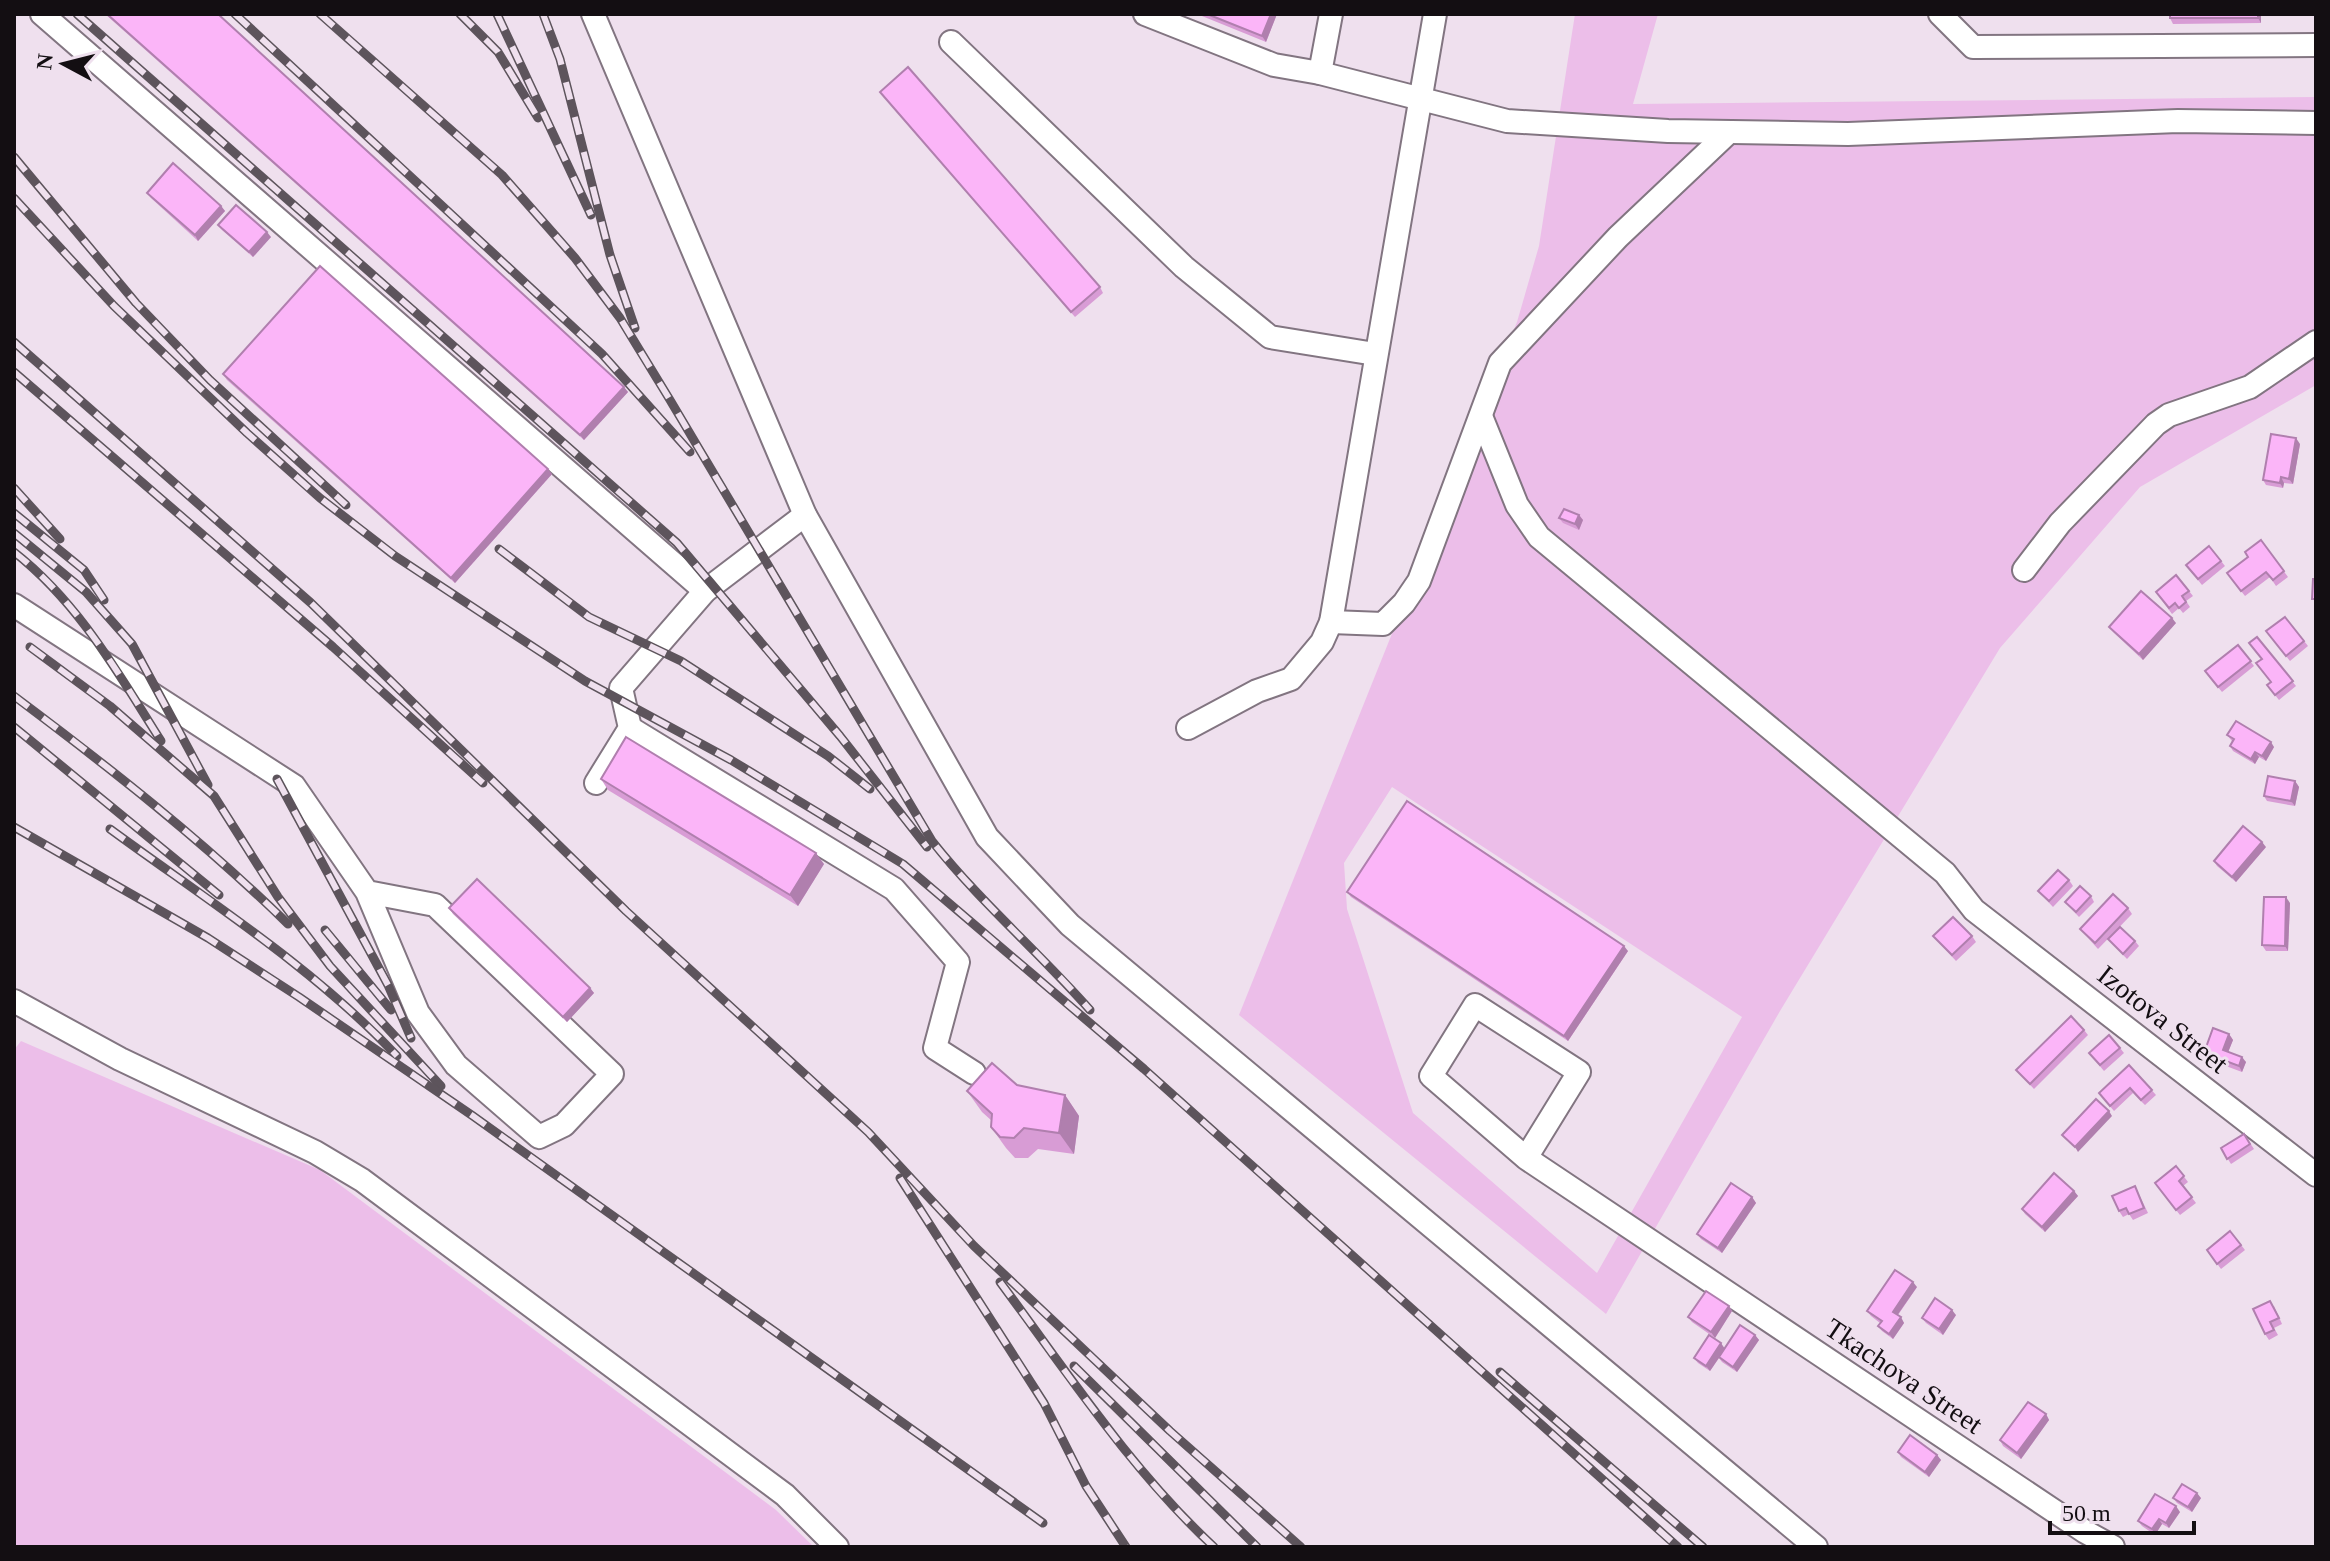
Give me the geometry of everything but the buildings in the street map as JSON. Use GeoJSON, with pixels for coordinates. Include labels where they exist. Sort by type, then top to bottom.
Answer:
{"type":"FeatureCollection","features":[{"type":"Feature","properties":{"kind":"street"},"geometry":{"type":"LineString","coordinates":[[42,14],[705,591]]}},
{"type":"Feature","properties":{"kind":"street"},"geometry":{"type":"LineString","coordinates":[[593,14],[805,515],[987,837],[1070,925],[1816,1547]]}},
{"type":"Feature","properties":{"kind":"street"},"geometry":{"type":"LineString","coordinates":[[1145,14],[1274,65],[1320,73],[1507,121],[1729,132],[1848,134],[2178,121],[2316,123]]}},
{"type":"Feature","properties":{"kind":"street"},"geometry":{"type":"LineString","coordinates":[[1320,73],[1331,14]]}},
{"type":"Feature","properties":{"kind":"street"},"geometry":{"type":"LineString","coordinates":[[1188,728],[1257,691],[1291,679],[1314,654],[1331,622],[1435,14]]}},
{"type":"Feature","properties":{"kind":"street"},"geometry":{"type":"LineString","coordinates":[[1940,14],[1973,47],[2316,45]]}},
{"type":"Feature","properties":{"kind":"street"},"geometry":{"type":"LineString","coordinates":[[951,42],[1184,267],[1270,337],[1375,354]]}},
{"type":"Feature","properties":{"kind":"street"},"geometry":{"type":"LineString","coordinates":[[1331,622],[1383,624],[1404,603],[1419,581],[1500,363],[1618,237],[1729,132]]}},
{"type":"Feature","properties":{"kind":"street"},"geometry":{"type":"LineString","coordinates":[[2024,570],[2060,523],[2156,424],[2169,415],[2250,387],[2316,342]]}},
{"type":"Feature","properties":{"kind":"street","name":"Izotova Street"},"geometry":{"type":"LineString","coordinates":[[1481,416],[1517,505],[1539,537],[1945,873],[1974,910],[2316,1175]]}},
{"type":"Feature","properties":{"kind":"street"},"geometry":{"type":"LineString","coordinates":[[596,783],[630,728],[621,688],[705,591],[805,515]]}},
{"type":"Feature","properties":{"kind":"street"},"geometry":{"type":"LineString","coordinates":[[14,605],[294,786],[367,892],[418,1013],[456,1065],[539,1137],[564,1125],[612,1074],[435,905],[367,892]]}},
{"type":"Feature","properties":{"kind":"street"},"geometry":{"type":"LineString","coordinates":[[630,728],[894,889],[958,962],[935,1048],[974,1073]]}},
{"type":"Feature","properties":{"kind":"street"},"geometry":{"type":"LineString","coordinates":[[14,1001],[120,1059],[315,1152],[362,1180],[785,1495],[837,1547]]}},
{"type":"Feature","properties":{"kind":"street","name":"Tkachova Street"},"geometry":{"type":"LineString","coordinates":[[1526,1158],[1579,1072],[1475,1005],[1431,1076],[1526,1158],[2113,1547]]}},
{"type":"Feature","properties":{"kind":"shaded area"},"geometry":{"type":"Polygon","coordinates":[[[1575,14],[1658,14],[1633,104],[2316,97],[2316,385],[2140,487],[2000,648],[1780,1011],[1606,1314],[1239,1015],[1517,322],[1539,246],[1575,14]],[[1392,787],[1344,863],[1347,909],[1413,1113],[1597,1273],[1742,1017],[1392,787]]]}},
{"type":"Feature","properties":{"kind":"shaded area"},"geometry":{"type":"Polygon","coordinates":[[[21,1041],[320,1170],[776,1510],[814,1547],[14,1547],[14,1050],[21,1041]]]}},
{"type":"Feature","properties":{"kind":"railway"},"geometry":{"type":"LineString","coordinates":[[77,14],[677,543],[840,736],[927,847]]}},
{"type":"Feature","properties":{"kind":"railway"},"geometry":{"type":"LineString","coordinates":[[235,14],[602,354],[690,452]]}},
{"type":"Feature","properties":{"kind":"railway"},"geometry":{"type":"LineString","coordinates":[[320,14],[502,175],[575,258],[620,318],[932,841],[1090,1010]]}},
{"type":"Feature","properties":{"kind":"railway"},"geometry":{"type":"LineString","coordinates":[[460,14],[498,52],[538,118]]}},
{"type":"Feature","properties":{"kind":"railway"},"geometry":{"type":"LineString","coordinates":[[497,14],[591,215]]}},
{"type":"Feature","properties":{"kind":"railway"},"geometry":{"type":"LineString","coordinates":[[543,14],[560,59],[610,255],[635,328]]}},
{"type":"Feature","properties":{"kind":"railway"},"geometry":{"type":"LineString","coordinates":[[14,157],[136,303],[210,380],[346,505]]}},
{"type":"Feature","properties":{"kind":"railway"},"geometry":{"type":"LineString","coordinates":[[14,198],[114,306],[247,433],[320,498],[395,556],[585,681],[731,760],[903,864],[1144,1069],[1678,1547]]}},
{"type":"Feature","properties":{"kind":"railway"},"geometry":{"type":"LineString","coordinates":[[14,342],[311,603],[626,911],[868,1132],[974,1246],[1170,1431],[1301,1547]]}},
{"type":"Feature","properties":{"kind":"railway"},"geometry":{"type":"LineString","coordinates":[[14,372],[333,647],[483,783]]}},
{"type":"Feature","properties":{"kind":"railway"},"geometry":{"type":"LineString","coordinates":[[14,488],[60,539]]}},
{"type":"Feature","properties":{"kind":"railway"},"geometry":{"type":"LineString","coordinates":[[14,513],[84,570],[104,600]]}},
{"type":"Feature","properties":{"kind":"railway"},"geometry":{"type":"LineString","coordinates":[[14,533],[86,592],[132,644],[208,785]]}},
{"type":"Feature","properties":{"kind":"railway"},"geometry":{"type":"LineString","coordinates":[[499,549],[589,617],[681,661],[828,756],[870,789]]}},
{"type":"Feature","properties":{"kind":"railway"},"geometry":{"type":"LineString","coordinates":[[14,552],[78,616],[161,741]]}},
{"type":"Feature","properties":{"kind":"railway"},"geometry":{"type":"LineString","coordinates":[[30,647],[110,706],[214,796],[278,897],[330,966],[441,1086]]}},
{"type":"Feature","properties":{"kind":"railway"},"geometry":{"type":"LineString","coordinates":[[14,696],[155,806],[223,863],[288,924]]}},
{"type":"Feature","properties":{"kind":"railway"},"geometry":{"type":"LineString","coordinates":[[14,727],[219,895]]}},
{"type":"Feature","properties":{"kind":"railway"},"geometry":{"type":"LineString","coordinates":[[277,779],[388,985],[411,1038]]}},
{"type":"Feature","properties":{"kind":"railway"},"geometry":{"type":"LineString","coordinates":[[14,827],[208,938],[299,997],[473,1116],[1043,1523]]}},
{"type":"Feature","properties":{"kind":"railway"},"geometry":{"type":"LineString","coordinates":[[110,829],[295,964],[331,993],[397,1056]]}},
{"type":"Feature","properties":{"kind":"railway"},"geometry":{"type":"LineString","coordinates":[[325,930],[391,1010]]}},
{"type":"Feature","properties":{"kind":"railway"},"geometry":{"type":"LineString","coordinates":[[900,1178],[1044,1403],[1086,1486],[1126,1547]]}},
{"type":"Feature","properties":{"kind":"railway"},"geometry":{"type":"LineString","coordinates":[[1000,1282],[1127,1453],[1214,1547]]}},
{"type":"Feature","properties":{"kind":"railway"},"geometry":{"type":"LineString","coordinates":[[1074,1366],[1257,1547]]}},
{"type":"Feature","properties":{"kind":"railway"},"geometry":{"type":"LineString","coordinates":[[1500,1372],[1703,1547]]}}]}
